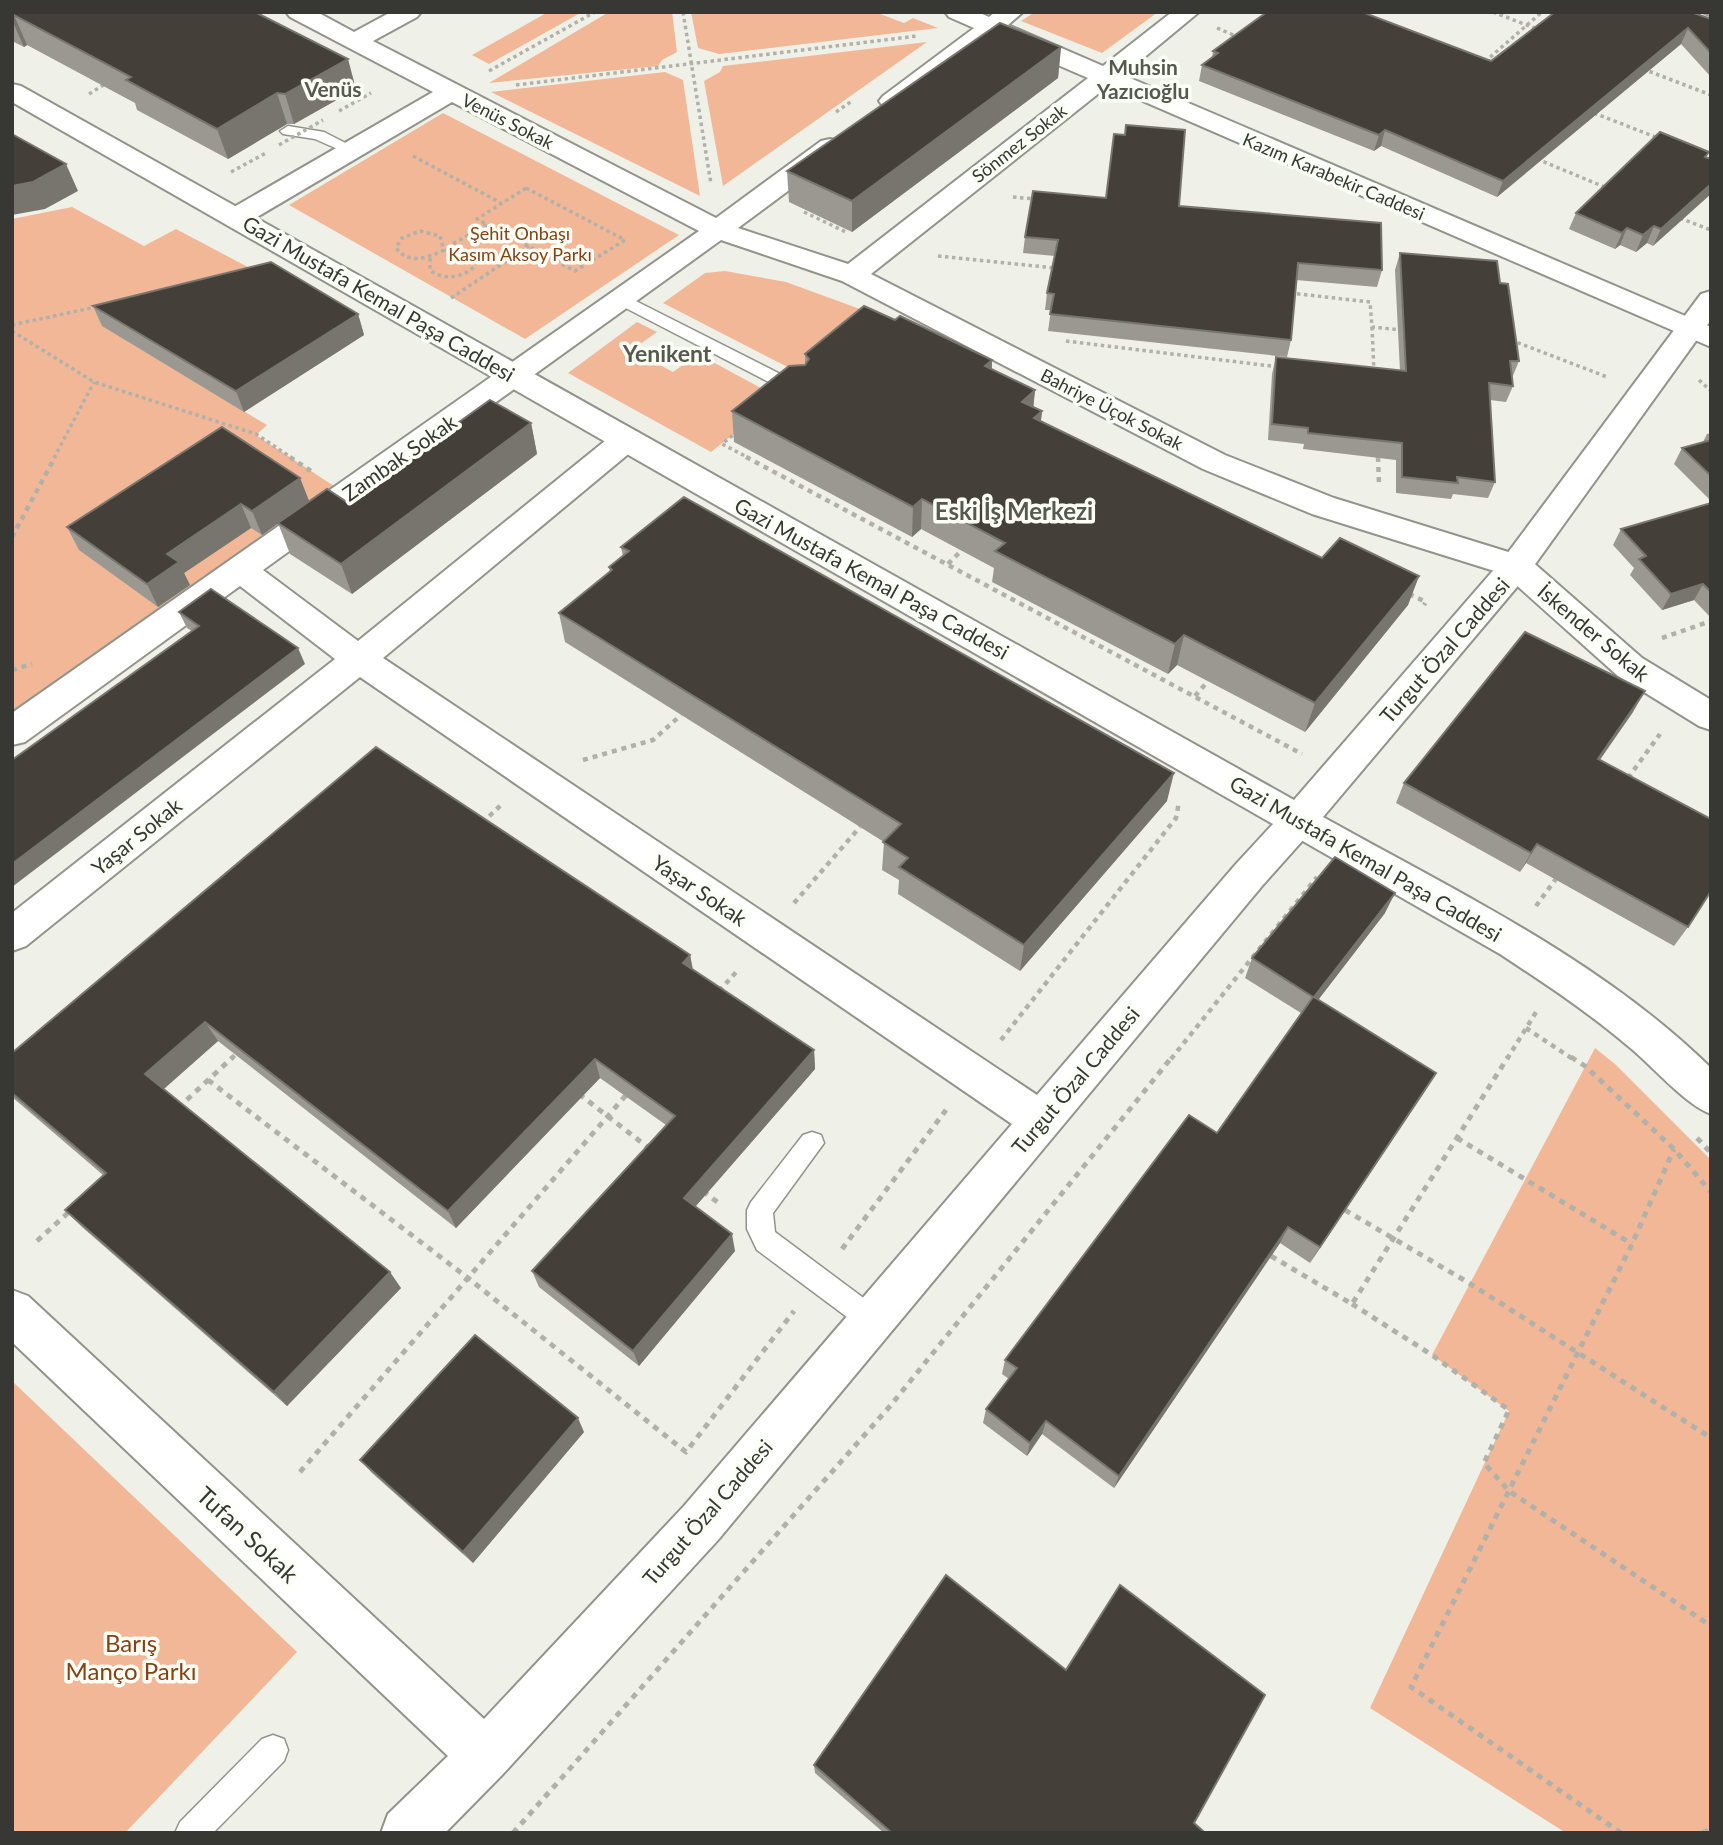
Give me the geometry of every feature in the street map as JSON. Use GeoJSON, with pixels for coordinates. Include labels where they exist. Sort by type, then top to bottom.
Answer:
{"type":"FeatureCollection","features":[{"type":"Feature","properties":{"kind":"street","name":"Venüs Sokak"},"geometry":{"type":"LineString","coordinates":[[298,12],[718,230]]}},
{"type":"Feature","properties":{"kind":"street"},"geometry":{"type":"LineString","coordinates":[[355,41],[409,12]]}},
{"type":"Feature","properties":{"kind":"street","name":"Kazım Karabekir Caddesi"},"geometry":{"type":"LineString","coordinates":[[957,12],[1001,19],[1104,76],[1700,333]]}},
{"type":"Feature","properties":{"kind":"street","name":"Sönmez Sokak"},"geometry":{"type":"LineString","coordinates":[[852,275],[1185,14]]}},
{"type":"Feature","properties":{"kind":"street"},"geometry":{"type":"LineString","coordinates":[[876,112],[1001,19]]}},
{"type":"Feature","properties":{"kind":"street","name":"Gazi Mustafa Kemal Paşa Caddesi"},"geometry":{"type":"LineString","coordinates":[[12,91],[1514,943],[1574,982],[1643,1033],[1711,1096]]}},
{"type":"Feature","properties":{"kind":"street"},"geometry":{"type":"LineString","coordinates":[[237,217],[452,92]]}},
{"type":"Feature","properties":{"kind":"street","name":"Zambak Sokak"},"geometry":{"type":"LineString","coordinates":[[12,732],[622,299],[855,128]]}},
{"type":"Feature","properties":{"kind":"street","name":"Bahriye Üçok Sokak"},"geometry":{"type":"LineString","coordinates":[[718,230],[852,275],[1214,462],[1281,491],[1516,566]]}},
{"type":"Feature","properties":{"kind":"street","name":"Turgut Özal Caddesi"},"geometry":{"type":"LineString","coordinates":[[407,1833],[485,1756],[701,1522],[1249,875],[1516,566],[1643,391],[1700,333],[1711,300]]}},
{"type":"Feature","properties":{"kind":"street","name":"Yaşar Sokak"},"geometry":{"type":"LineString","coordinates":[[12,935],[359,659],[627,439]]}},
{"type":"Feature","properties":{"kind":"street","name":"İskender Sokak"},"geometry":{"type":"LineString","coordinates":[[1516,566],[1630,667],[1698,710]]}},
{"type":"Feature","properties":{"kind":"street","name":"Yaşar Sokak"},"geometry":{"type":"LineString","coordinates":[[241,570],[359,659],[1041,1121]]}},
{"type":"Feature","properties":{"kind":"street","name":"Tufan Sokak"},"geometry":{"type":"LineString","coordinates":[[12,1311],[485,1756]]}},
{"type":"Feature","properties":{"kind":"lane"},"geometry":{"type":"LineString","coordinates":[[288,131],[318,135],[351,150]]}},
{"type":"Feature","properties":{"kind":"lane"},"geometry":{"type":"LineString","coordinates":[[622,299],[799,390]]}},
{"type":"Feature","properties":{"kind":"lane"},"geometry":{"type":"LineString","coordinates":[[812,1143],[760,1210],[760,1228],[765,1241],[872,1320]]}},
{"type":"Feature","properties":{"kind":"lane"},"geometry":{"type":"LineString","coordinates":[[191,1833],[273,1750]]}},
{"type":"Feature","properties":{"kind":"path"},"geometry":{"type":"LineString","coordinates":[[452,92],[595,12]]}},
{"type":"Feature","properties":{"kind":"path"},"geometry":{"type":"LineString","coordinates":[[682,12],[718,230]]}},
{"type":"Feature","properties":{"kind":"path"},"geometry":{"type":"LineString","coordinates":[[1493,12],[1552,34]]}},
{"type":"Feature","properties":{"kind":"path"},"geometry":{"type":"LineString","coordinates":[[1492,73],[1488,59],[1542,12]]}},
{"type":"Feature","properties":{"kind":"path"},"geometry":{"type":"LineString","coordinates":[[1185,14],[1248,41]]}},
{"type":"Feature","properties":{"kind":"path"},"geometry":{"type":"LineString","coordinates":[[452,92],[692,64],[1001,19]]}},
{"type":"Feature","properties":{"kind":"path"},"geometry":{"type":"LineString","coordinates":[[1637,67],[1711,95]]}},
{"type":"Feature","properties":{"kind":"path"},"geometry":{"type":"LineString","coordinates":[[97,102],[86,95],[110,82]]}},
{"type":"Feature","properties":{"kind":"path"},"geometry":{"type":"LineString","coordinates":[[1595,113],[1659,138]]}},
{"type":"Feature","properties":{"kind":"path"},"geometry":{"type":"LineString","coordinates":[[229,174],[323,120]]}},
{"type":"Feature","properties":{"kind":"path"},"geometry":{"type":"LineString","coordinates":[[1530,156],[1607,188]]}},
{"type":"Feature","properties":{"kind":"path"},"geometry":{"type":"LineString","coordinates":[[526,188],[625,240],[575,271],[488,224],[477,219],[526,188]]}},
{"type":"Feature","properties":{"kind":"path"},"geometry":{"type":"LineString","coordinates":[[957,192],[1044,199]]}},
{"type":"Feature","properties":{"kind":"path"},"geometry":{"type":"LineString","coordinates":[[794,207],[883,250],[1064,269]]}},
{"type":"Feature","properties":{"kind":"path"},"geometry":{"type":"LineString","coordinates":[[1672,215],[1711,230]]}},
{"type":"Feature","properties":{"kind":"path"},"geometry":{"type":"LineString","coordinates":[[444,250],[440,236],[428,231],[406,235],[397,243],[398,252],[408,258],[431,258],[488,224]]}},
{"type":"Feature","properties":{"kind":"path"},"geometry":{"type":"LineString","coordinates":[[418,320],[529,246]]}},
{"type":"Feature","properties":{"kind":"path"},"geometry":{"type":"LineString","coordinates":[[431,258],[428,266],[430,270],[440,276],[456,277],[470,271],[476,262],[472,253],[460,249],[444,250]]}},
{"type":"Feature","properties":{"kind":"path"},"geometry":{"type":"LineString","coordinates":[[470,271],[482,278]]}},
{"type":"Feature","properties":{"kind":"path"},"geometry":{"type":"LineString","coordinates":[[1286,293],[1370,302],[1374,379]]}},
{"type":"Feature","properties":{"kind":"path"},"geometry":{"type":"LineString","coordinates":[[13,331],[104,305]]}},
{"type":"Feature","properties":{"kind":"path"},"geometry":{"type":"LineString","coordinates":[[1372,327],[1413,331]]}},
{"type":"Feature","properties":{"kind":"path"},"geometry":{"type":"LineString","coordinates":[[13,331],[94,382],[256,434],[347,495]]}},
{"type":"Feature","properties":{"kind":"path"},"geometry":{"type":"LineString","coordinates":[[1509,339],[1643,391]]}},
{"type":"Feature","properties":{"kind":"path"},"geometry":{"type":"LineString","coordinates":[[1058,340],[1292,369]]}},
{"type":"Feature","properties":{"kind":"path"},"geometry":{"type":"LineString","coordinates":[[12,537],[94,382]]}},
{"type":"Feature","properties":{"kind":"path"},"geometry":{"type":"LineString","coordinates":[[741,429],[722,444],[1304,755]]}},
{"type":"Feature","properties":{"kind":"path"},"geometry":{"type":"LineString","coordinates":[[1377,441],[1380,524]]}},
{"type":"Feature","properties":{"kind":"path"},"geometry":{"type":"LineString","coordinates":[[948,564],[961,551]]}},
{"type":"Feature","properties":{"kind":"path"},"geometry":{"type":"LineString","coordinates":[[1403,592],[1426,602],[1417,613]]}},
{"type":"Feature","properties":{"kind":"path"},"geometry":{"type":"LineString","coordinates":[[1195,696],[1208,681]]}},
{"type":"Feature","properties":{"kind":"path"},"geometry":{"type":"LineString","coordinates":[[1621,788],[1698,710]]}},
{"type":"Feature","properties":{"kind":"path"},"geometry":{"type":"LineString","coordinates":[[653,740],[681,715]]}},
{"type":"Feature","properties":{"kind":"path"},"geometry":{"type":"LineString","coordinates":[[208,1080],[468,1278],[686,1452],[973,1075],[1176,818],[1181,796]]}},
{"type":"Feature","properties":{"kind":"path"},"geometry":{"type":"LineString","coordinates":[[477,828],[496,809]]}},
{"type":"Feature","properties":{"kind":"path"},"geometry":{"type":"LineString","coordinates":[[715,995],[860,827]]}},
{"type":"Feature","properties":{"kind":"path"},"geometry":{"type":"LineString","coordinates":[[1514,943],[1565,867]]}},
{"type":"Feature","properties":{"kind":"path"},"geometry":{"type":"LineString","coordinates":[[513,1833],[891,1405],[1323,871]]}},
{"type":"Feature","properties":{"kind":"path"},"geometry":{"type":"LineString","coordinates":[[1352,1304],[1541,1005]]}},
{"type":"Feature","properties":{"kind":"path"},"geometry":{"type":"LineString","coordinates":[[1526,1028],[1585,1066],[1674,1149],[1711,1192]]}},
{"type":"Feature","properties":{"kind":"path"},"geometry":{"type":"LineString","coordinates":[[168,1118],[248,1042]]}},
{"type":"Feature","properties":{"kind":"path"},"geometry":{"type":"LineString","coordinates":[[300,1472],[635,1086]]}},
{"type":"Feature","properties":{"kind":"path"},"geometry":{"type":"LineString","coordinates":[[575,1090],[660,1157]]}},
{"type":"Feature","properties":{"kind":"path"},"geometry":{"type":"LineString","coordinates":[[1691,1132],[1711,1153]]}},
{"type":"Feature","properties":{"kind":"path"},"geometry":{"type":"LineString","coordinates":[[1457,1138],[1632,1244]]}},
{"type":"Feature","properties":{"kind":"path"},"geometry":{"type":"LineString","coordinates":[[1621,1833],[1411,1687],[1632,1244],[1674,1149]]}},
{"type":"Feature","properties":{"kind":"path"},"geometry":{"type":"LineString","coordinates":[[692,1182],[765,1241]]}},
{"type":"Feature","properties":{"kind":"path"},"geometry":{"type":"LineString","coordinates":[[37,1241],[78,1203]]}},
{"type":"Feature","properties":{"kind":"path"},"geometry":{"type":"LineString","coordinates":[[1345,1210],[1469,1283],[1711,1438]]}},
{"type":"Feature","properties":{"kind":"path"},"geometry":{"type":"LineString","coordinates":[[1271,1256],[1432,1355],[1509,1410],[1484,1463],[1509,1491],[1711,1626]]}},
{"type":"Feature","properties":{"kind":"path"},"geometry":{"type":"LineString","coordinates":[[1703,1833],[1711,1828]]}},
{"type":"Feature","properties":{"kind":"green space"},"geometry":{"type":"Polygon","coordinates":[[[548,12],[582,12],[489,64],[472,55],[548,12]]]}},
{"type":"Feature","properties":{"kind":"green space"},"geometry":{"type":"Polygon","coordinates":[[[609,12],[672,12],[677,52],[662,60],[658,66],[489,83],[609,12]]]}},
{"type":"Feature","properties":{"kind":"green space"},"geometry":{"type":"Polygon","coordinates":[[[691,12],[875,12],[904,23],[913,18],[938,28],[719,54],[698,48],[691,12]]]}},
{"type":"Feature","properties":{"kind":"green space"},"geometry":{"type":"Polygon","coordinates":[[[1035,12],[1158,12],[1102,53],[1021,21],[1035,12]]]}},
{"type":"Feature","properties":{"kind":"green space"},"geometry":{"type":"Polygon","coordinates":[[[927,42],[723,186],[704,81],[720,72],[723,66],[927,42]]]}},
{"type":"Feature","properties":{"kind":"green space"},"geometry":{"type":"Polygon","coordinates":[[[665,72],[683,80],[700,196],[491,92],[665,72]]]}},
{"type":"Feature","properties":{"kind":"green space","name":"Şehit Onbaşı Kasım Aksoy Parkı"},"geometry":{"type":"Polygon","coordinates":[[[443,113],[679,235],[525,339],[289,205],[443,113]]]}},
{"type":"Feature","properties":{"kind":"green space"},"geometry":{"type":"Polygon","coordinates":[[[72,207],[144,246],[176,229],[278,283],[127,341],[267,425],[256,435],[337,488],[12,717],[12,219],[72,207]]]}},
{"type":"Feature","properties":{"kind":"green space"},"geometry":{"type":"Polygon","coordinates":[[[725,271],[786,282],[879,316],[805,376],[663,303],[705,273],[725,271]]]}},
{"type":"Feature","properties":{"kind":"green space"},"geometry":{"type":"Polygon","coordinates":[[[637,322],[657,332],[632,350],[673,372],[698,354],[779,398],[711,452],[568,373],[637,322]]]}},
{"type":"Feature","properties":{"kind":"green space"},"geometry":{"type":"Polygon","coordinates":[[[1595,1048],[1615,1064],[1711,1160],[1711,1833],[1566,1833],[1370,1708],[1509,1411],[1432,1355],[1595,1048]]]}},
{"type":"Feature","properties":{"kind":"green space","name":"Barış Manço Parkı"},"geometry":{"type":"Polygon","coordinates":[[[12,1381],[297,1652],[125,1833],[12,1833],[12,1381]]]}},
{"type":"Feature","properties":{"kind":"building"},"geometry":{"type":"Polygon","coordinates":[[[12,12],[255,12],[348,59],[285,94],[277,93],[217,129],[126,80],[131,77],[12,16],[12,12]]]}},
{"type":"Feature","properties":{"kind":"building"},"geometry":{"type":"Polygon","coordinates":[[[1267,12],[1362,12],[1491,61],[1555,12],[1691,12],[1711,19],[1711,53],[1688,28],[1503,181],[1385,130],[1379,135],[1202,65],[1218,53],[1213,51],[1267,12]]]}},
{"type":"Feature","properties":{"kind":"building"},"geometry":{"type":"Polygon","coordinates":[[[1000,23],[1061,47],[852,201],[787,171],[1000,23]]]}},
{"type":"Feature","properties":{"kind":"building"},"geometry":{"type":"Polygon","coordinates":[[[1126,125],[1185,130],[1179,206],[1381,223],[1382,270],[1298,263],[1291,340],[1050,314],[1054,294],[1047,293],[1058,240],[1025,237],[1033,191],[1106,198],[1114,134],[1125,135],[1126,125]]]}},
{"type":"Feature","properties":{"kind":"building"},"geometry":{"type":"Polygon","coordinates":[[[1660,132],[1709,152],[1705,157],[1711,159],[1711,184],[1661,229],[1654,226],[1643,235],[1627,228],[1622,233],[1576,213],[1660,132]]]}},
{"type":"Feature","properties":{"kind":"building"},"geometry":{"type":"Polygon","coordinates":[[[12,134],[66,164],[33,182],[12,186],[12,134]]]}},
{"type":"Feature","properties":{"kind":"building"},"geometry":{"type":"Polygon","coordinates":[[[1400,253],[1497,261],[1500,283],[1508,284],[1519,361],[1510,361],[1513,386],[1489,383],[1495,482],[1457,477],[1458,483],[1402,477],[1402,443],[1308,433],[1308,428],[1272,424],[1276,357],[1406,371],[1400,253]]]}},
{"type":"Feature","properties":{"kind":"building"},"geometry":{"type":"Polygon","coordinates":[[[271,262],[358,314],[236,391],[93,306],[271,262]]]}},
{"type":"Feature","properties":{"kind":"building"},"geometry":{"type":"Polygon","coordinates":[[[864,306],[895,320],[900,316],[992,360],[985,366],[1035,390],[1022,402],[1042,411],[1034,418],[1322,558],[1340,538],[1419,576],[1315,703],[1184,635],[1175,644],[995,551],[1005,543],[922,499],[913,507],[732,411],[789,366],[805,365],[809,359],[805,354],[864,306]]]}},
{"type":"Feature","properties":{"kind":"building"},"geometry":{"type":"Polygon","coordinates":[[[490,400],[531,423],[341,564],[278,523],[327,489],[347,502],[490,400]]]}},
{"type":"Feature","properties":{"kind":"building"},"geometry":{"type":"Polygon","coordinates":[[[222,427],[300,478],[252,511],[241,504],[167,554],[179,562],[147,584],[67,527],[222,427]]]}},
{"type":"Feature","properties":{"kind":"building"},"geometry":{"type":"Polygon","coordinates":[[[1711,440],[1711,476],[1682,448],[1711,440]]]}},
{"type":"Feature","properties":{"kind":"building"},"geometry":{"type":"Polygon","coordinates":[[[684,497],[1174,773],[1024,945],[899,867],[908,858],[883,842],[901,824],[559,613],[612,570],[609,567],[629,551],[621,547],[684,497]]]}},
{"type":"Feature","properties":{"kind":"building"},"geometry":{"type":"Polygon","coordinates":[[[1711,503],[1711,592],[1703,584],[1671,594],[1639,559],[1646,556],[1621,529],[1711,503]]]}},
{"type":"Feature","properties":{"kind":"building"},"geometry":{"type":"Polygon","coordinates":[[[211,589],[298,648],[12,864],[12,760],[199,626],[179,612],[211,589]]]}},
{"type":"Feature","properties":{"kind":"building"},"geometry":{"type":"Polygon","coordinates":[[[1525,632],[1645,691],[1598,759],[1711,819],[1711,891],[1688,927],[1537,844],[1531,853],[1404,783],[1525,632]]]}},
{"type":"Feature","properties":{"kind":"building"},"geometry":{"type":"Polygon","coordinates":[[[376,747],[690,955],[683,963],[814,1050],[684,1198],[732,1234],[633,1351],[532,1271],[675,1116],[595,1059],[448,1211],[205,1022],[145,1074],[390,1272],[274,1392],[65,1210],[106,1173],[12,1093],[12,1053],[376,747]]]}},
{"type":"Feature","properties":{"kind":"building"},"geometry":{"type":"Polygon","coordinates":[[[1335,857],[1395,893],[1314,997],[1436,1073],[1320,1247],[1288,1227],[1119,1476],[1046,1421],[1030,1443],[986,1409],[1017,1368],[1005,1360],[1189,1115],[1217,1133],[1313,997],[1252,958],[1335,857]]]}},
{"type":"Feature","properties":{"kind":"building"},"geometry":{"type":"Polygon","coordinates":[[[475,1335],[578,1418],[463,1552],[360,1460],[475,1335]]]}},
{"type":"Feature","properties":{"kind":"building"},"geometry":{"type":"Polygon","coordinates":[[[946,1575],[1066,1670],[1120,1585],[1265,1695],[1194,1823],[1202,1833],[892,1833],[814,1765],[946,1575]]]}},
{"type":"Feature","properties":{"kind":"district","name":"Muhsin Yazıcıoğlu"},"geometry":{"type":"Point","coordinates":[1143,78]}},
{"type":"Feature","properties":{"kind":"district","name":"Venüs"},"geometry":{"type":"Point","coordinates":[333,88]}},
{"type":"Feature","properties":{"kind":"district","name":"Yenikent"},"geometry":{"type":"Point","coordinates":[667,353]}},
{"type":"Feature","properties":{"kind":"district","name":"Eski İş Merkezi"},"geometry":{"type":"Point","coordinates":[1014,510]}}]}
